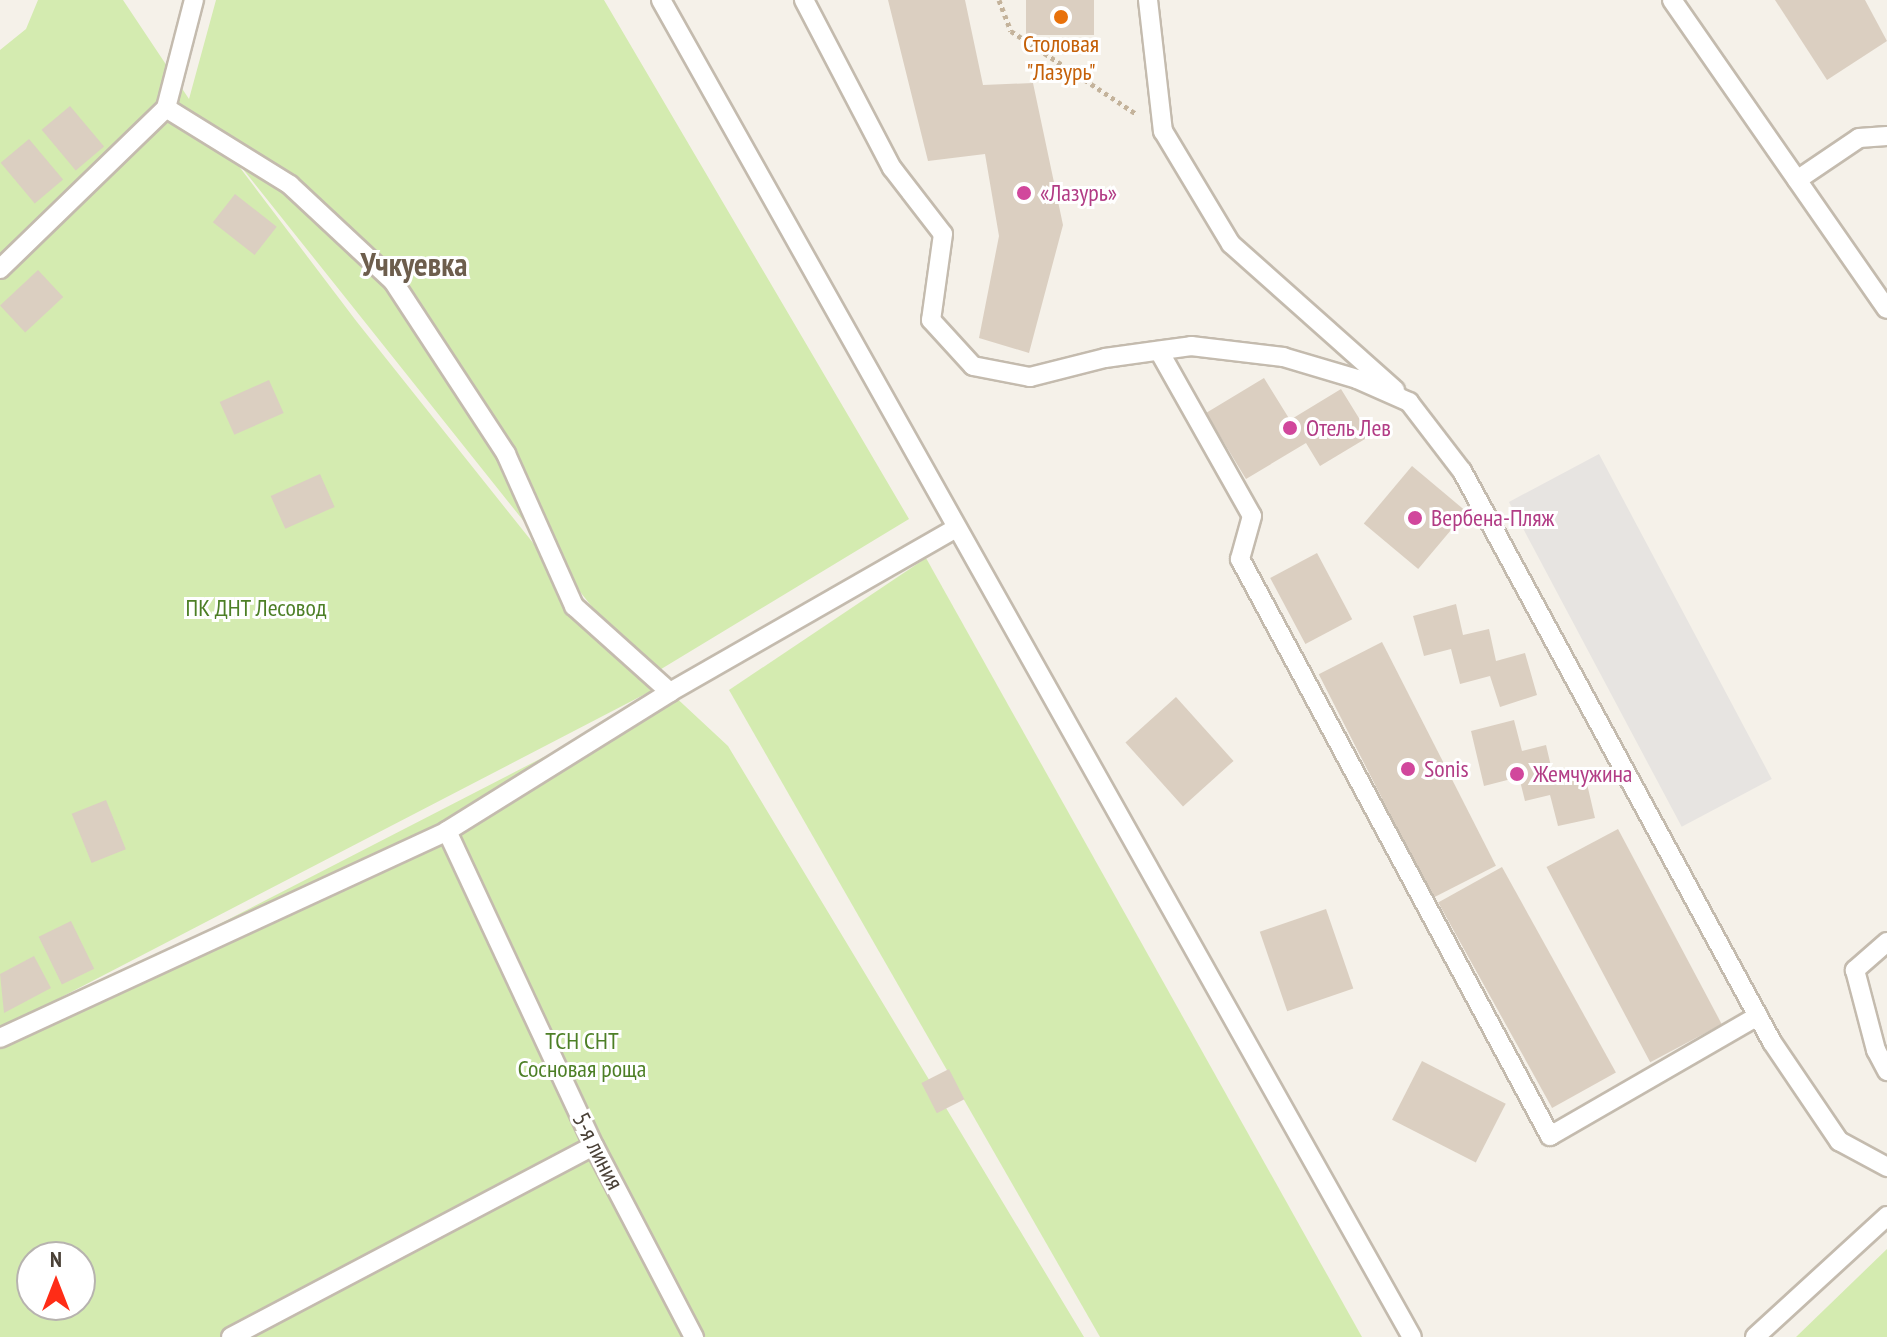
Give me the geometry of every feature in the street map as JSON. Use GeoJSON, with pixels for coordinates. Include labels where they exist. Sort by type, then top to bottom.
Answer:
{"type":"FeatureCollection","features":[{"type":"Feature","properties":{"kind":"lane"},"geometry":{"type":"LineString","coordinates":[[0,269],[166,108],[194,0]]}},
{"type":"Feature","properties":{"kind":"lane"},"geometry":{"type":"LineString","coordinates":[[661,0],[955,529],[1412,1337]]}},
{"type":"Feature","properties":{"kind":"lane"},"geometry":{"type":"LineString","coordinates":[[804,0],[892,168],[943,234],[931,320],[973,366],[1030,377],[1191,346],[1283,357],[1357,379],[1409,402]]}},
{"type":"Feature","properties":{"kind":"lane"},"geometry":{"type":"LineString","coordinates":[[1148,0],[1163,131],[1231,244],[1409,402],[1462,471],[1758,1016],[1839,1141],[1887,1167]]}},
{"type":"Feature","properties":{"kind":"lane"},"geometry":{"type":"LineString","coordinates":[[1672,0],[1887,309]]}},
{"type":"Feature","properties":{"kind":"lane"},"geometry":{"type":"LineString","coordinates":[[166,108],[290,185],[393,281],[506,454],[574,606],[670,692]]}},
{"type":"Feature","properties":{"kind":"lane"},"geometry":{"type":"LineString","coordinates":[[1797,180],[1859,138],[1887,136]]}},
{"type":"Feature","properties":{"kind":"lane"},"geometry":{"type":"LineString","coordinates":[[1159,351],[1252,516],[1240,559],[1550,1136],[1758,1016]]}},
{"type":"Feature","properties":{"kind":"lane"},"geometry":{"type":"LineString","coordinates":[[0,1038],[447,831],[670,692],[955,529]]}},
{"type":"Feature","properties":{"kind":"lane","name":"5-я линия"},"geometry":{"type":"LineString","coordinates":[[447,831],[594,1146],[694,1337]]}},
{"type":"Feature","properties":{"kind":"lane"},"geometry":{"type":"LineString","coordinates":[[1887,942],[1855,970],[1876,1050],[1887,1071]]}},
{"type":"Feature","properties":{"kind":"lane"},"geometry":{"type":"LineString","coordinates":[[231,1337],[594,1146]]}},
{"type":"Feature","properties":{"kind":"lane"},"geometry":{"type":"LineString","coordinates":[[1755,1337],[1887,1216]]}},
{"type":"Feature","properties":{"kind":"path"},"geometry":{"type":"LineString","coordinates":[[999,0],[1011,31],[1163,131]]}},
{"type":"Feature","properties":{"kind":"green space","name":"ПК ДНТ Лесовод"},"geometry":{"type":"Polygon","coordinates":[[[38,0],[123,0],[189,99],[216,0],[604,0],[909,519],[648,677],[203,119],[357,322],[651,691],[0,1029],[0,50],[26,29],[38,0]]]}},
{"type":"Feature","properties":{"kind":"green space"},"geometry":{"type":"Polygon","coordinates":[[[926,558],[1362,1337],[1100,1337],[729,690],[926,558]]]}},
{"type":"Feature","properties":{"kind":"green space","name":"ТСН СНТ Сосновая роща"},"geometry":{"type":"Polygon","coordinates":[[[670,692],[728,746],[1084,1337],[0,1337],[0,1037],[670,692]]]}},
{"type":"Feature","properties":{"kind":"green space"},"geometry":{"type":"Polygon","coordinates":[[[1887,1249],[1887,1337],[1796,1337],[1887,1249]]]}},
{"type":"Feature","properties":{"kind":"shaded area"},"geometry":{"type":"Polygon","coordinates":[[[1599,454],[1772,779],[1682,827],[1509,502],[1599,454]]]}},
{"type":"Feature","properties":{"kind":"building","name":"«Лазурь»"},"geometry":{"type":"Polygon","coordinates":[[[888,0],[965,0],[983,85],[1033,83],[1063,225],[1029,353],[979,338],[999,236],[985,154],[928,161],[888,0]]]}},
{"type":"Feature","properties":{"kind":"building","name":"Столовая \"Лазурь\""},"geometry":{"type":"Polygon","coordinates":[[[1026,0],[1094,0],[1094,35],[1026,35],[1026,0]]]}},
{"type":"Feature","properties":{"kind":"building"},"geometry":{"type":"Polygon","coordinates":[[[1775,0],[1865,0],[1887,41],[1827,80],[1775,0]]]}},
{"type":"Feature","properties":{"kind":"building"},"geometry":{"type":"Polygon","coordinates":[[[70,106],[104,147],[76,170],[42,130],[70,106]]]}},
{"type":"Feature","properties":{"kind":"building"},"geometry":{"type":"Polygon","coordinates":[[[29,139],[63,180],[35,203],[1,163],[29,139]]]}},
{"type":"Feature","properties":{"kind":"building"},"geometry":{"type":"Polygon","coordinates":[[[235,194],[277,227],[255,255],[213,222],[235,194]]]}},
{"type":"Feature","properties":{"kind":"building"},"geometry":{"type":"Polygon","coordinates":[[[38,270],[63,297],[25,333],[0,305],[38,270]]]}},
{"type":"Feature","properties":{"kind":"building","name":"Отель Лев"},"geometry":{"type":"Polygon","coordinates":[[[1264,378],[1290,420],[1341,389],[1370,436],[1320,466],[1306,443],[1246,479],[1206,413],[1264,378]]]}},
{"type":"Feature","properties":{"kind":"building"},"geometry":{"type":"Polygon","coordinates":[[[269,380],[284,413],[234,435],[220,402],[269,380]]]}},
{"type":"Feature","properties":{"kind":"building","name":"Вербена-Пляж"},"geometry":{"type":"Polygon","coordinates":[[[1412,466],[1466,512],[1418,569],[1364,523],[1412,466]]]}},
{"type":"Feature","properties":{"kind":"building"},"geometry":{"type":"Polygon","coordinates":[[[320,474],[335,507],[285,529],[271,496],[320,474]]]}},
{"type":"Feature","properties":{"kind":"building"},"geometry":{"type":"Polygon","coordinates":[[[1317,553],[1352,619],[1305,644],[1270,578],[1317,553]]]}},
{"type":"Feature","properties":{"kind":"building"},"geometry":{"type":"Polygon","coordinates":[[[1456,604],[1463,635],[1489,629],[1496,661],[1525,653],[1537,695],[1500,707],[1490,676],[1460,684],[1451,649],[1424,656],[1413,616],[1456,604]]]}},
{"type":"Feature","properties":{"kind":"building","name":"Sonis"},"geometry":{"type":"Polygon","coordinates":[[[1382,642],[1496,866],[1433,898],[1319,674],[1382,642]]]}},
{"type":"Feature","properties":{"kind":"building"},"geometry":{"type":"Polygon","coordinates":[[[1176,697],[1234,761],[1183,806],[1125,743],[1176,697]]]}},
{"type":"Feature","properties":{"kind":"building","name":"Жемчужина"},"geometry":{"type":"Polygon","coordinates":[[[1514,720],[1522,751],[1546,745],[1554,779],[1584,771],[1595,818],[1558,826],[1550,795],[1525,801],[1519,777],[1484,786],[1471,731],[1514,720]]]}},
{"type":"Feature","properties":{"kind":"building"},"geometry":{"type":"Polygon","coordinates":[[[106,800],[126,849],[92,863],[72,814],[106,800]]]}},
{"type":"Feature","properties":{"kind":"building"},"geometry":{"type":"Polygon","coordinates":[[[1618,829],[1722,1024],[1650,1062],[1546,867],[1618,829]]]}},
{"type":"Feature","properties":{"kind":"building"},"geometry":{"type":"Polygon","coordinates":[[[1502,867],[1616,1073],[1552,1108],[1438,902],[1502,867]]]}},
{"type":"Feature","properties":{"kind":"building"},"geometry":{"type":"Polygon","coordinates":[[[1326,909],[1353,988],[1287,1011],[1260,932],[1326,909]]]}},
{"type":"Feature","properties":{"kind":"building"},"geometry":{"type":"Polygon","coordinates":[[[71,921],[94,969],[62,984],[39,937],[71,921]]]}},
{"type":"Feature","properties":{"kind":"building"},"geometry":{"type":"Polygon","coordinates":[[[34,956],[51,988],[4,1013],[0,974],[34,956]]]}},
{"type":"Feature","properties":{"kind":"building"},"geometry":{"type":"Polygon","coordinates":[[[1422,1061],[1506,1104],[1476,1162],[1392,1120],[1422,1061]]]}},
{"type":"Feature","properties":{"kind":"building"},"geometry":{"type":"Polygon","coordinates":[[[949,1069],[964,1099],[937,1113],[921,1083],[949,1069]]]}},
{"type":"Feature","properties":{"kind":"place","name":"Столовая \"Лазурь\""},"geometry":{"type":"Point","coordinates":[1061,17]}},
{"type":"Feature","properties":{"kind":"place","name":"«Лазурь»"},"geometry":{"type":"Point","coordinates":[1024,193]}},
{"type":"Feature","properties":{"kind":"place","name":"Отель Лев"},"geometry":{"type":"Point","coordinates":[1290,428]}},
{"type":"Feature","properties":{"kind":"place","name":"Вербена-Пляж"},"geometry":{"type":"Point","coordinates":[1415,518]}},
{"type":"Feature","properties":{"kind":"place","name":"Sonis"},"geometry":{"type":"Point","coordinates":[1408,769]}},
{"type":"Feature","properties":{"kind":"place","name":"Жемчужина"},"geometry":{"type":"Point","coordinates":[1517,774]}},
{"type":"Feature","properties":{"kind":"district","name":"Учкуевка"},"geometry":{"type":"Point","coordinates":[414,264]}}]}
